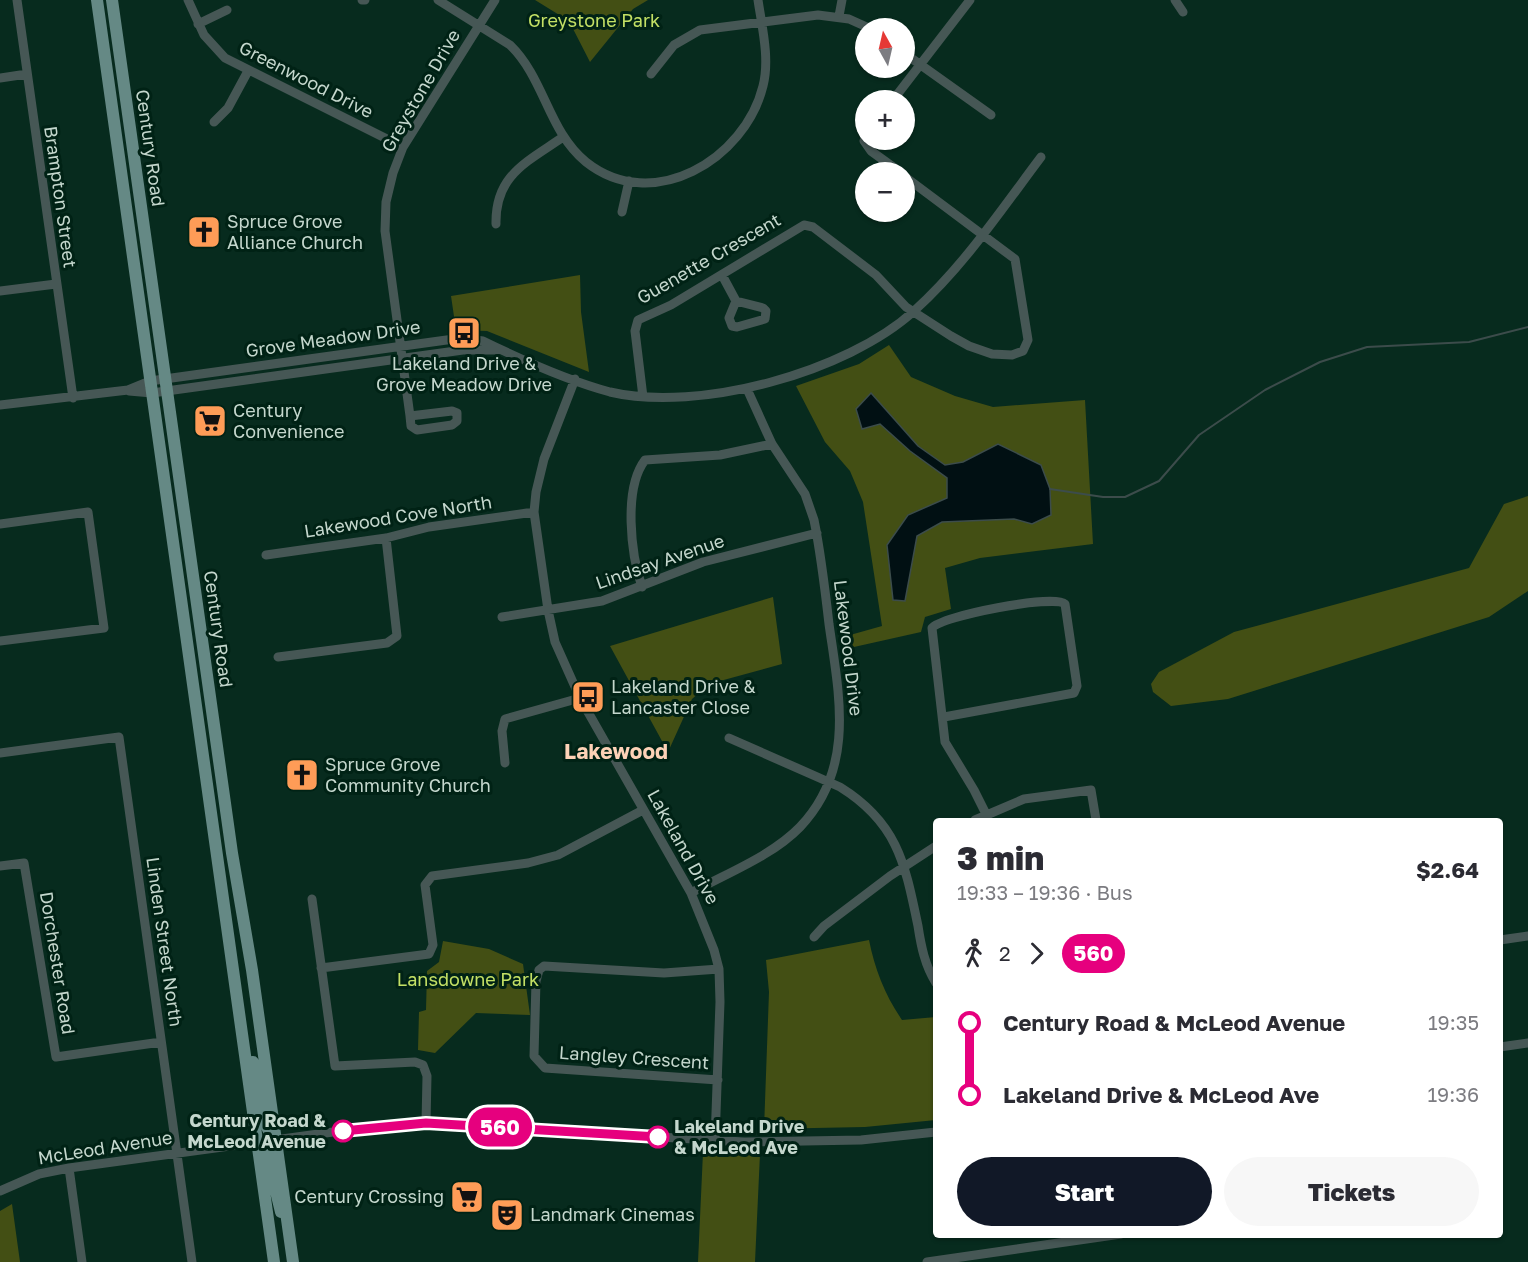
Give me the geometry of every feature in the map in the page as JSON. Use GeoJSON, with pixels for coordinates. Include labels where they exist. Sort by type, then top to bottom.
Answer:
{"type":"FeatureCollection","features":[{"type":"Feature","properties":{"kind":"main road","name":"Century Road"},"geometry":{"type":"LineString","coordinates":[[97,0],[274,1262]]}},
{"type":"Feature","properties":{"kind":"main road","name":"Century Road"},"geometry":{"type":"LineString","coordinates":[[112,0],[232,853],[252,970],[293,1262]]}},
{"type":"Feature","properties":{"kind":"main road"},"geometry":{"type":"LineString","coordinates":[[237,999],[261,1094],[267,1128],[276,1140]]}},
{"type":"Feature","properties":{"kind":"main road"},"geometry":{"type":"LineString","coordinates":[[257,1142],[267,1150],[278,1209],[288,1225]]}},
{"type":"Feature","properties":{"kind":"street","name":"Brampton Street"},"geometry":{"type":"LineString","coordinates":[[17,0],[73,398]]}},
{"type":"Feature","properties":{"kind":"street","name":"Greenwood Drive"},"geometry":{"type":"LineString","coordinates":[[188,0],[198,24],[217,52],[248,71],[403,147]]}},
{"type":"Feature","properties":{"kind":"street"},"geometry":{"type":"LineString","coordinates":[[438,0],[510,45],[525,61],[563,137],[588,164],[614,177],[629,181],[656,181],[687,175],[709,163],[731,144],[752,114],[764,84],[766,68],[758,0]]}},
{"type":"Feature","properties":{"kind":"street","name":"Greystone Drive"},"geometry":{"type":"LineString","coordinates":[[410,416],[385,231],[386,202],[393,173],[403,147],[495,0]]}},
{"type":"Feature","properties":{"kind":"street"},"geometry":{"type":"LineString","coordinates":[[839,16],[842,0]]}},
{"type":"Feature","properties":{"kind":"street"},"geometry":{"type":"LineString","coordinates":[[900,90],[970,0]]}},
{"type":"Feature","properties":{"kind":"street"},"geometry":{"type":"LineString","coordinates":[[1175,0],[1183,12]]}},
{"type":"Feature","properties":{"kind":"street"},"geometry":{"type":"LineString","coordinates":[[198,24],[227,10]]}},
{"type":"Feature","properties":{"kind":"street"},"geometry":{"type":"LineString","coordinates":[[651,74],[674,45],[690,34],[762,21],[818,15],[839,16],[855,22]]}},
{"type":"Feature","properties":{"kind":"street"},"geometry":{"type":"LineString","coordinates":[[915,61],[991,115]]}},
{"type":"Feature","properties":{"kind":"street"},"geometry":{"type":"LineString","coordinates":[[214,122],[228,108],[248,71]]}},
{"type":"Feature","properties":{"kind":"street"},"geometry":{"type":"LineString","coordinates":[[0,78],[27,74]]}},
{"type":"Feature","properties":{"kind":"street"},"geometry":{"type":"LineString","coordinates":[[496,224],[498,194],[511,175],[563,137]]}},
{"type":"Feature","properties":{"kind":"street"},"geometry":{"type":"LineString","coordinates":[[870,150],[886,162]]}},
{"type":"Feature","properties":{"kind":"street","name":"Grove Meadow Drive"},"geometry":{"type":"LineString","coordinates":[[166,385],[461,338],[483,341],[611,392],[643,397],[721,393],[747,389],[855,351],[885,334],[914,312],[956,269],[1041,157]]}},
{"type":"Feature","properties":{"kind":"street"},"geometry":{"type":"LineString","coordinates":[[622,212],[629,181]]}},
{"type":"Feature","properties":{"kind":"street"},"geometry":{"type":"LineString","coordinates":[[914,312],[969,346],[1002,355],[1012,355],[1023,351],[1028,340],[1015,259],[915,184]]}},
{"type":"Feature","properties":{"kind":"street","name":"Guenette Crescent"},"geometry":{"type":"LineString","coordinates":[[643,397],[635,331],[638,320],[722,275],[796,228],[809,225],[871,271],[914,312]]}},
{"type":"Feature","properties":{"kind":"street"},"geometry":{"type":"LineString","coordinates":[[722,275],[736,300]]}},
{"type":"Feature","properties":{"kind":"street"},"geometry":{"type":"LineString","coordinates":[[0,291],[56,284]]}},
{"type":"Feature","properties":{"kind":"street","name":"Grove Meadow Drive"},"geometry":{"type":"LineString","coordinates":[[166,385],[463,350],[504,351]]}},
{"type":"Feature","properties":{"kind":"street","name":"Lakeland Drive"},"geometry":{"type":"LineString","coordinates":[[575,379],[541,467],[534,512],[548,610],[555,642],[580,698],[691,893],[705,924],[719,969],[715,1141]]}},
{"type":"Feature","properties":{"kind":"street"},"geometry":{"type":"LineString","coordinates":[[0,405],[166,385]]}},
{"type":"Feature","properties":{"kind":"street","name":"Lakewood Drive"},"geometry":{"type":"LineString","coordinates":[[691,893],[776,846],[799,828],[811,814],[828,781],[839,747],[841,705],[817,533],[805,494],[772,444],[747,389]]}},
{"type":"Feature","properties":{"kind":"street"},"geometry":{"type":"LineString","coordinates":[[452,411],[457,413],[457,421],[452,425],[417,430],[411,426],[410,416],[452,411]]}},
{"type":"Feature","properties":{"kind":"street"},"geometry":{"type":"LineString","coordinates":[[642,587],[636,569],[631,513],[635,484],[645,460],[720,455],[772,444]]}},
{"type":"Feature","properties":{"kind":"street"},"geometry":{"type":"LineString","coordinates":[[0,524],[88,512],[104,628],[0,642]]}},
{"type":"Feature","properties":{"kind":"street","name":"Lakewood Cove North"},"geometry":{"type":"LineString","coordinates":[[266,555],[386,538],[438,525],[534,512]]}},
{"type":"Feature","properties":{"kind":"street","name":"Lindsay Avenue"},"geometry":{"type":"LineString","coordinates":[[502,617],[602,601],[703,562],[817,533]]}},
{"type":"Feature","properties":{"kind":"street"},"geometry":{"type":"LineString","coordinates":[[278,657],[387,643],[397,636],[386,538]]}},
{"type":"Feature","properties":{"kind":"street"},"geometry":{"type":"LineString","coordinates":[[944,717],[1074,693],[1077,686],[1065,603],[1061,600],[996,608],[940,622],[932,628],[944,717],[945,742],[988,817],[1024,799],[1091,790],[1096,818]]}},
{"type":"Feature","properties":{"kind":"street"},"geometry":{"type":"LineString","coordinates":[[505,763],[502,731],[505,719],[580,698]]}},
{"type":"Feature","properties":{"kind":"street","name":"Linden Street North"},"geometry":{"type":"LineString","coordinates":[[0,753],[119,737],[192,1262]]}},
{"type":"Feature","properties":{"kind":"street"},"geometry":{"type":"LineString","coordinates":[[729,738],[828,781],[857,797],[872,810],[888,831],[904,866],[922,951],[933,976]]}},
{"type":"Feature","properties":{"kind":"street"},"geometry":{"type":"LineString","coordinates":[[321,968],[429,954],[433,945],[425,885],[432,876],[528,863],[558,855],[643,810]]}},
{"type":"Feature","properties":{"kind":"street"},"geometry":{"type":"LineString","coordinates":[[814,937],[824,926],[904,866],[933,848]]}},
{"type":"Feature","properties":{"kind":"street","name":"Dorchester Road"},"geometry":{"type":"LineString","coordinates":[[0,866],[24,863],[56,1057],[161,1042]]}},
{"type":"Feature","properties":{"kind":"street"},"geometry":{"type":"LineString","coordinates":[[312,899],[336,1066],[415,1062],[423,1065],[427,1076],[426,1123]]}},
{"type":"Feature","properties":{"kind":"street"},"geometry":{"type":"LineString","coordinates":[[1503,940],[1528,936]]}},
{"type":"Feature","properties":{"kind":"street","name":"Langley Crescent"},"geometry":{"type":"LineString","coordinates":[[718,1080],[545,1068],[536,1060],[534,1050],[536,981],[539,970],[544,966],[664,973],[719,969]]}},
{"type":"Feature","properties":{"kind":"street"},"geometry":{"type":"LineString","coordinates":[[1503,1047],[1528,1043]]}},
{"type":"Feature","properties":{"kind":"street","name":"McLeod Avenue"},"geometry":{"type":"LineString","coordinates":[[0,1191],[39,1174],[69,1168],[177,1152],[426,1123],[715,1141],[841,1141],[933,1132]]}},
{"type":"Feature","properties":{"kind":"street"},"geometry":{"type":"LineString","coordinates":[[69,1168],[82,1262]]}},
{"type":"Feature","properties":{"kind":"street"},"geometry":{"type":"LineString","coordinates":[[927,1262],[1093,1238]]}},
{"type":"Feature","properties":{"kind":"green space","name":"Greystone Park"},"geometry":{"type":"Polygon","coordinates":[[[535,0],[648,0],[633,9],[590,62],[569,21],[535,0]]]}},
{"type":"Feature","properties":{"kind":"green space"},"geometry":{"type":"Polygon","coordinates":[[[580,275],[581,312],[589,372],[487,331],[456,330],[451,296],[580,275]]]}},
{"type":"Feature","properties":{"kind":"green space"},"geometry":{"type":"Polygon","coordinates":[[[889,345],[911,377],[955,396],[993,407],[1085,400],[1093,544],[980,558],[945,568],[951,609],[925,617],[921,632],[845,649],[843,637],[882,626],[863,502],[850,471],[825,442],[796,386],[859,364],[889,345]]]}},
{"type":"Feature","properties":{"kind":"green space"},"geometry":{"type":"Polygon","coordinates":[[[1528,496],[1528,591],[1489,617],[1228,699],[1171,706],[1153,692],[1151,684],[1159,672],[1234,632],[1469,568],[1504,504],[1528,496]]]}},
{"type":"Feature","properties":{"kind":"green space"},"geometry":{"type":"Polygon","coordinates":[[[773,597],[782,664],[709,684],[692,699],[668,752],[610,646],[773,597]]]}},
{"type":"Feature","properties":{"kind":"green space"},"geometry":{"type":"Polygon","coordinates":[[[869,940],[881,982],[902,1020],[933,1017],[933,1120],[865,1127],[764,1129],[769,992],[766,960],[869,940]]]}},
{"type":"Feature","properties":{"kind":"green space","name":"Lansdowne Park"},"geometry":{"type":"Polygon","coordinates":[[[443,941],[489,949],[523,964],[530,1015],[476,1013],[435,1053],[418,1050],[419,1012],[426,1010],[427,971],[439,962],[443,941]]]}},
{"type":"Feature","properties":{"kind":"green space"},"geometry":{"type":"Polygon","coordinates":[[[703,1152],[760,1154],[755,1262],[698,1262],[703,1152]]]}},
{"type":"Feature","properties":{"kind":"green space"},"geometry":{"type":"Polygon","coordinates":[[[12,1204],[20,1262],[0,1262],[0,1211],[12,1204]]]}},
{"type":"Feature","properties":{"kind":"shaded area"},"geometry":{"type":"Polygon","coordinates":[[[871,393],[918,446],[945,465],[963,462],[998,444],[1041,465],[1050,489],[1051,515],[1032,524],[1014,519],[942,522],[917,536],[905,601],[893,600],[887,545],[908,515],[947,498],[947,478],[910,451],[880,424],[862,429],[856,409],[871,393]]]}},
{"type":"Feature","properties":{"kind":"waterway"},"geometry":{"type":"LineString","coordinates":[[1050,489],[1103,497],[1125,497],[1159,481],[1199,435],[1265,390],[1320,362],[1367,347],[1469,342],[1528,327]]}},
{"type":"Feature","properties":{"kind":"bus line","name":"560"},"geometry":{"type":"LineString","coordinates":[[343,1131],[426,1123],[658,1137]]}},
{"type":"Feature","properties":{"kind":"place","name":"Spruce Grove Alliance Church"},"geometry":{"type":"Point","coordinates":[204,232]}},
{"type":"Feature","properties":{"kind":"place","name":"Lakeland Drive & Grove Meadow Drive"},"geometry":{"type":"Point","coordinates":[464,333]}},
{"type":"Feature","properties":{"kind":"place","name":"Century Convenience"},"geometry":{"type":"Point","coordinates":[210,421]}},
{"type":"Feature","properties":{"kind":"place","name":"Lakeland Drive & Lancaster Close"},"geometry":{"type":"Point","coordinates":[588,697]}},
{"type":"Feature","properties":{"kind":"place","name":"Spruce Grove Community Church"},"geometry":{"type":"Point","coordinates":[302,775]}},
{"type":"Feature","properties":{"kind":"place","name":"Century Road & McLeod Avenue"},"geometry":{"type":"Point","coordinates":[343,1131]}},
{"type":"Feature","properties":{"kind":"place","name":"Lakeland Drive & McLeod Ave"},"geometry":{"type":"Point","coordinates":[658,1137]}},
{"type":"Feature","properties":{"kind":"place","name":"Century Crossing"},"geometry":{"type":"Point","coordinates":[467,1197]}},
{"type":"Feature","properties":{"kind":"place","name":"Landmark Cinemas"},"geometry":{"type":"Point","coordinates":[507,1215]}},
{"type":"Feature","properties":{"kind":"district","name":"Lakewood"},"geometry":{"type":"Point","coordinates":[616,752]}}]}
